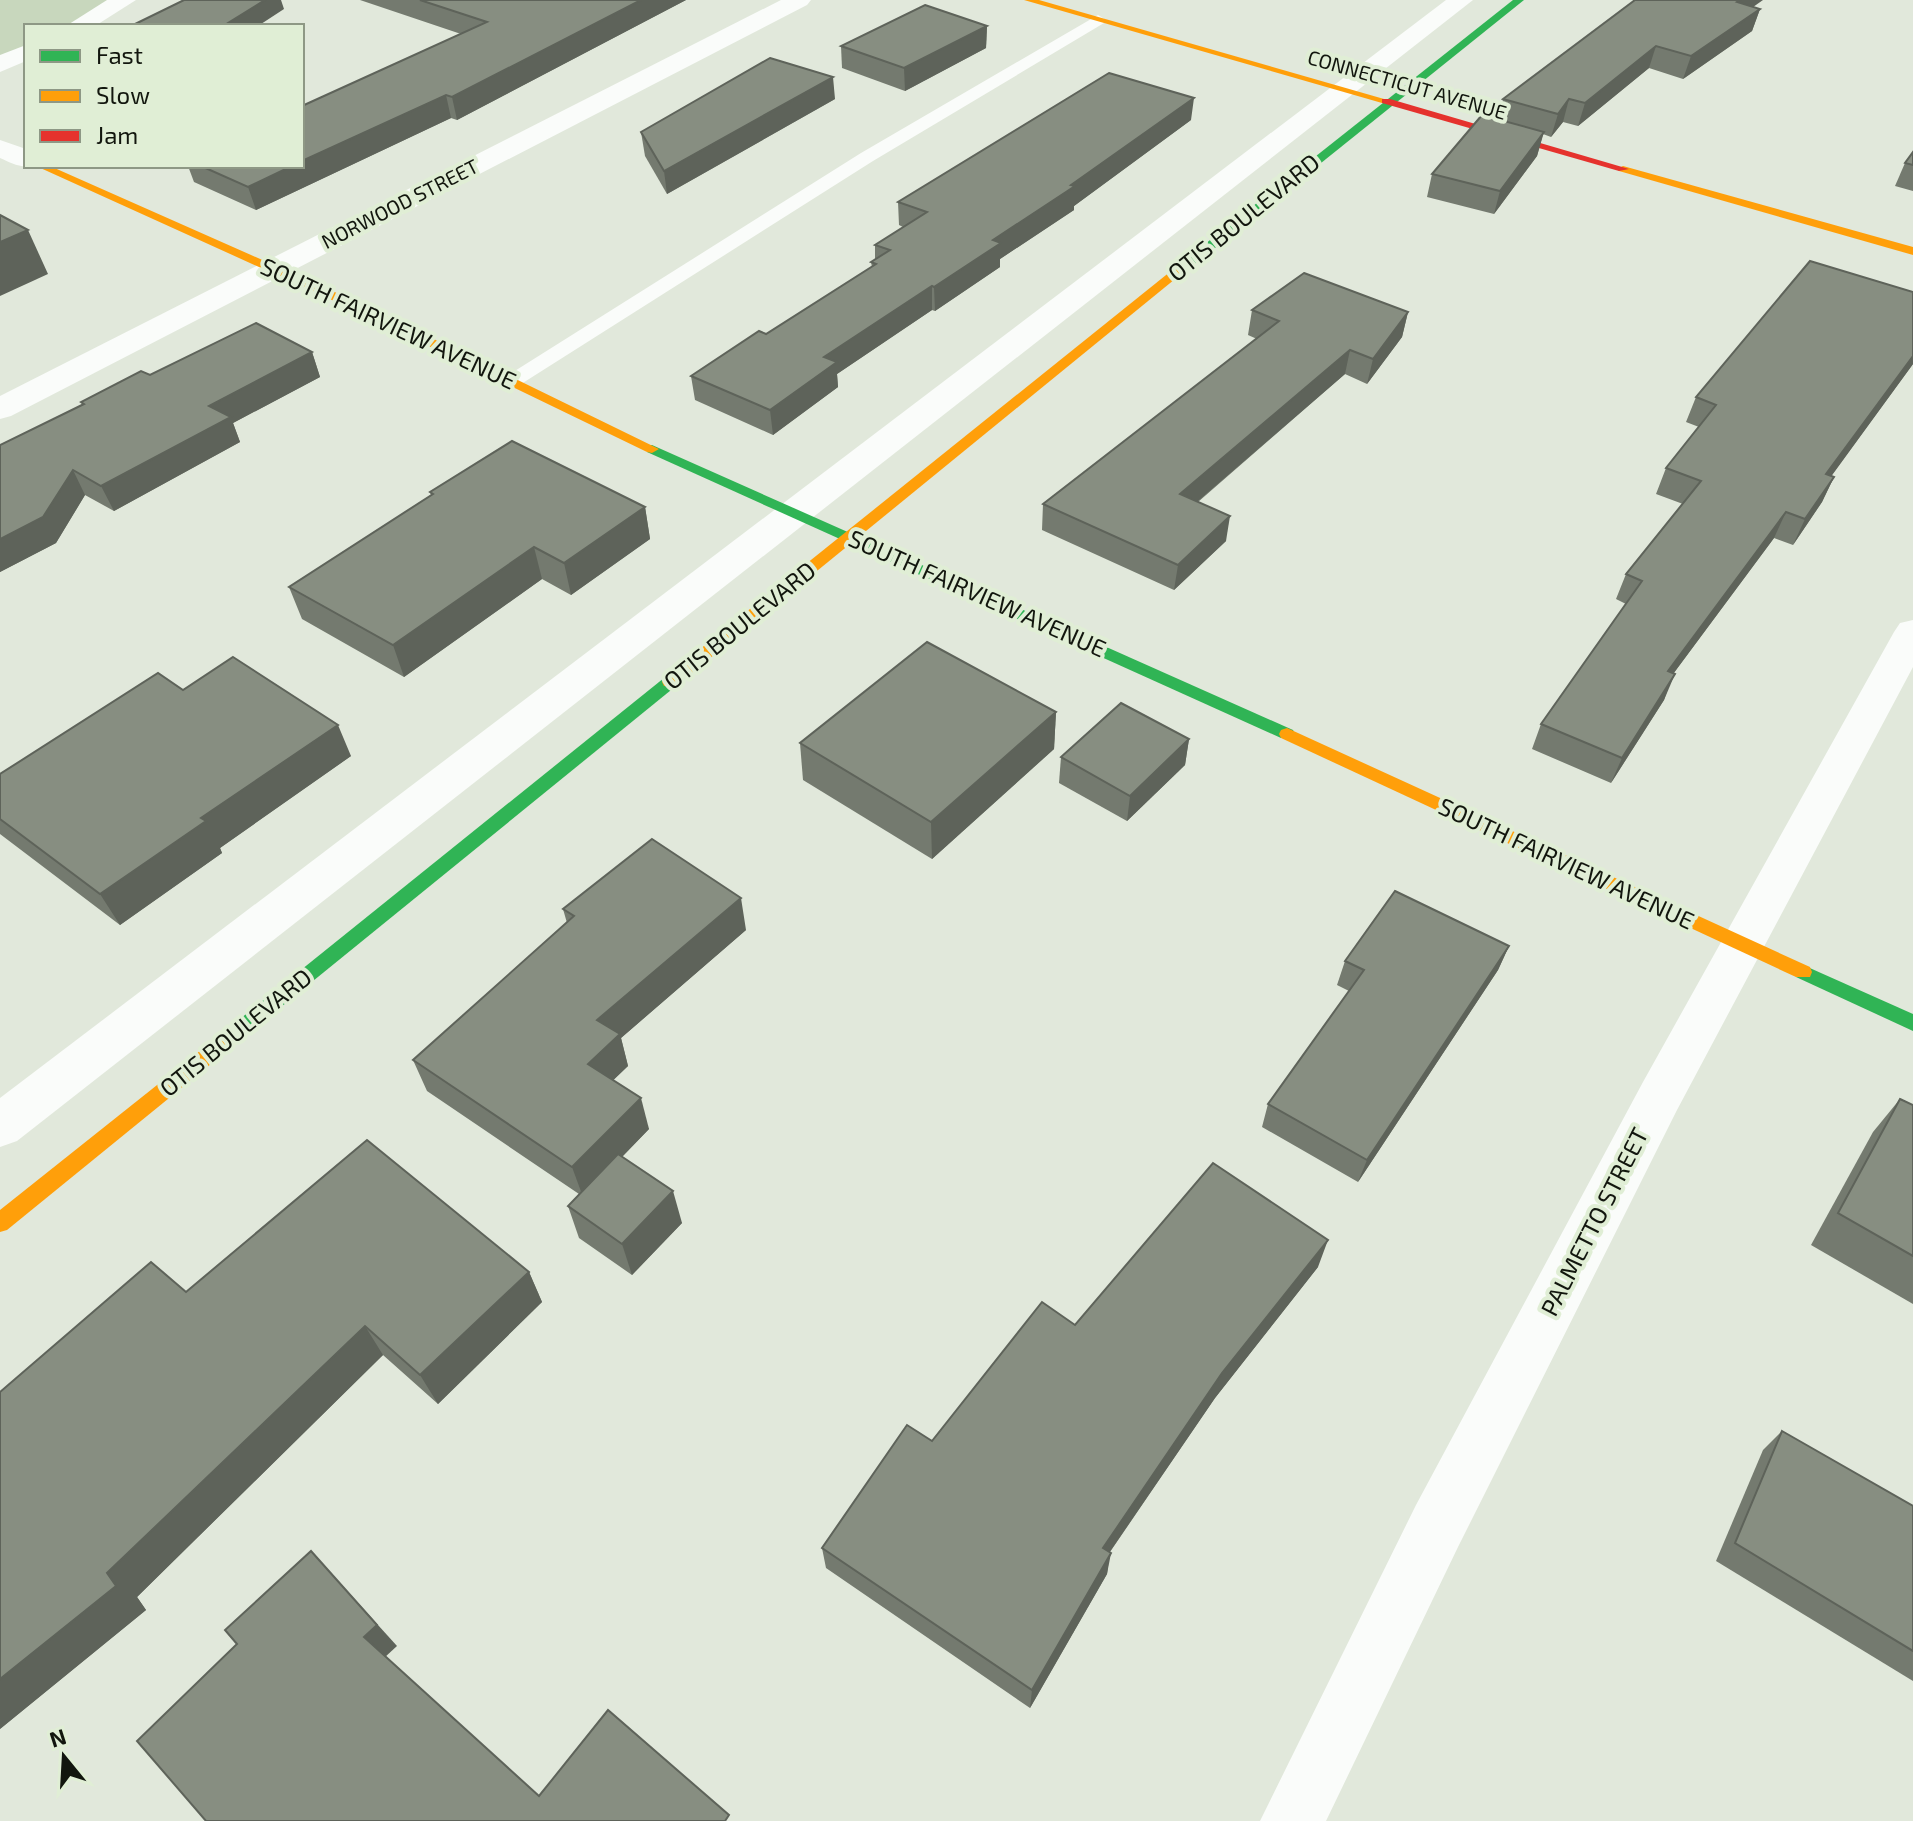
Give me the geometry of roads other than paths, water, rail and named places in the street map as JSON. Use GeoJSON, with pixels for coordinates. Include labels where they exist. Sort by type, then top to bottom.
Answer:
{"type":"FeatureCollection","features":[{"type":"Feature","properties":{"kind":"street"},"geometry":{"type":"LineString","coordinates":[[82,24],[124,0]]}},
{"type":"Feature","properties":{"kind":"street","name":"NORWOOD STREET"},"geometry":{"type":"LineString","coordinates":[[0,409],[799,0]]}},
{"type":"Feature","properties":{"kind":"street","name":"CONNECTICUT AVENUE"},"geometry":{"type":"LineString","coordinates":[[1029,0],[1913,251]]}},
{"type":"Feature","properties":{"kind":"street","name":"OTIS BOULEVARD"},"geometry":{"type":"LineString","coordinates":[[0,1126],[1461,0]]}},
{"type":"Feature","properties":{"kind":"street","name":"OTIS BOULEVARD"},"geometry":{"type":"LineString","coordinates":[[0,1223],[1388,102],[1519,0]]}},
{"type":"Feature","properties":{"kind":"street"},"geometry":{"type":"LineString","coordinates":[[0,65],[24,53]]}},
{"type":"Feature","properties":{"kind":"street"},"geometry":{"type":"LineString","coordinates":[[0,148],[24,158]]}},
{"type":"Feature","properties":{"kind":"street","name":"SOUTH FAIRVIEW AVENUE"},"geometry":{"type":"LineString","coordinates":[[45,168],[272,270],[664,455],[1107,651],[1913,1023]]}},
{"type":"Feature","properties":{"kind":"street","name":"PALMETTO STREET"},"geometry":{"type":"LineString","coordinates":[[1292,1821],[1444,1512],[1660,1096],[1913,632]]}},
{"type":"Feature","properties":{"kind":"lane"},"geometry":{"type":"LineString","coordinates":[[510,381],[867,157],[1098,20]]}}]}
